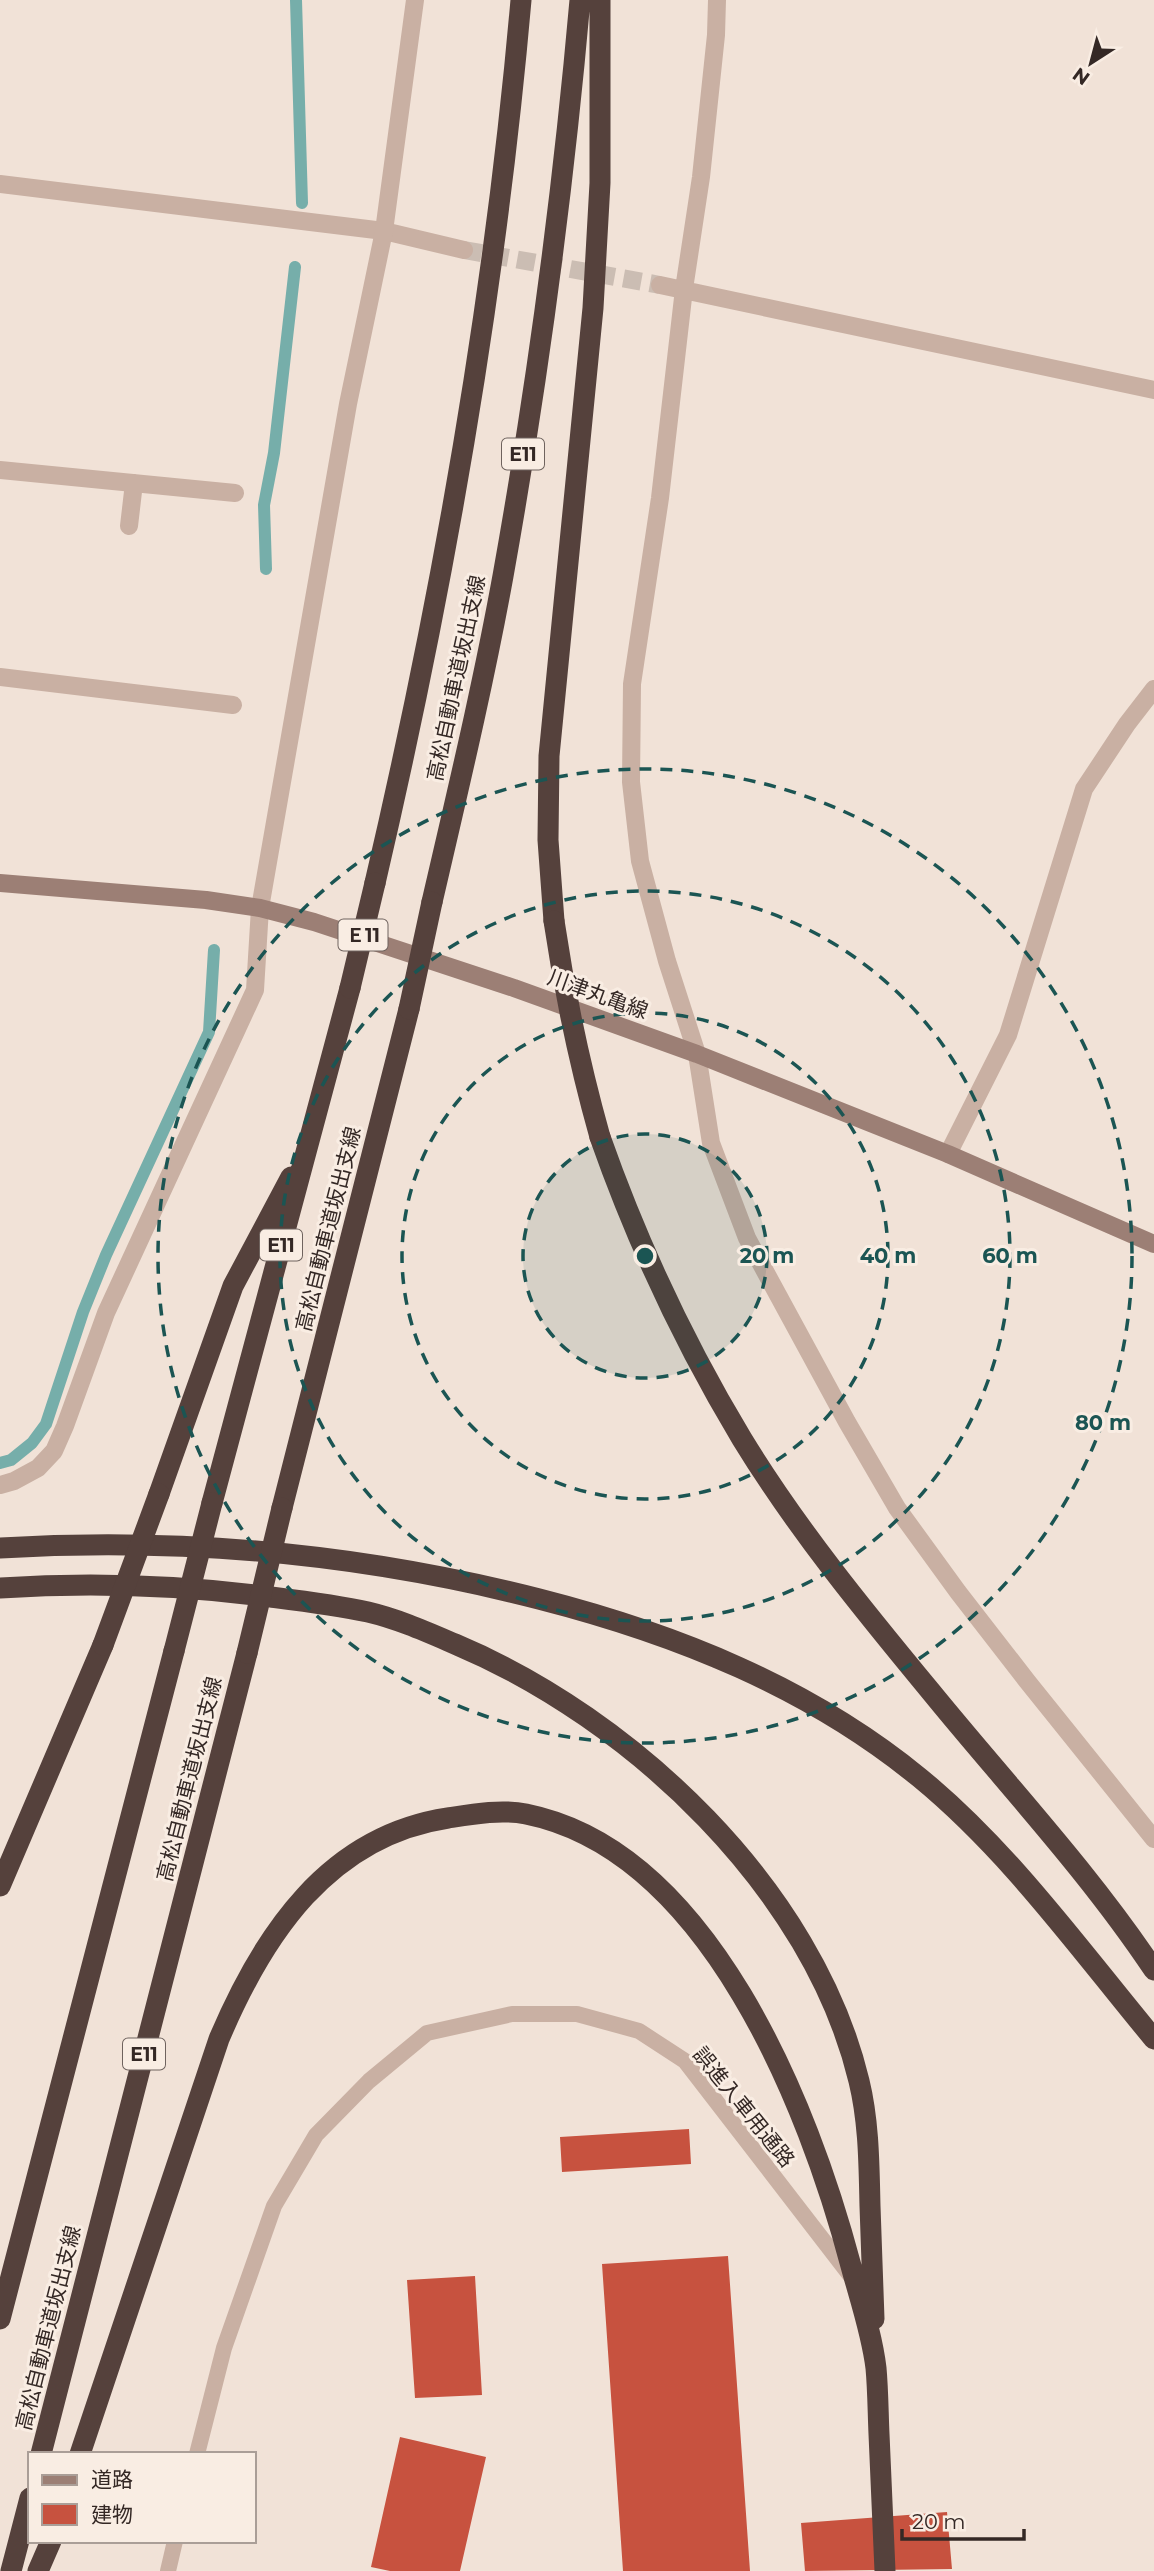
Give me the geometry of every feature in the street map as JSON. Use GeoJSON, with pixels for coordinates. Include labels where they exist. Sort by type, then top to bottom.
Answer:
{"type":"FeatureCollection","features":[{"type":"Feature","properties":{"kind":"highway","name":"高松自動車道坂出支線"},"geometry":{"type":"LineString","coordinates":[[0,2319],[212,1503],[350,988],[412,727],[444,564],[480,352],[510,122],[521,0]]}},
{"type":"Feature","properties":{"kind":"highway","name":"高松自動車道坂出支線"},"geometry":{"type":"LineString","coordinates":[[42,2452],[409,1009],[503,577],[536,372],[566,152],[580,0]]}},
{"type":"Feature","properties":{"kind":"highway"},"geometry":{"type":"LineString","coordinates":[[600,0],[600,183],[593,308],[549,756],[548,840],[554,921],[565,995],[600,1137],[627,1214],[663,1294],[743,1441],[788,1507],[883,1633],[1054,1836],[1154,1970]]}},
{"type":"Feature","properties":{"kind":"highway"},"geometry":{"type":"LineString","coordinates":[[0,1886],[103,1645],[233,1286],[309,1144]]}},
{"type":"Feature","properties":{"kind":"highway"},"geometry":{"type":"LineString","coordinates":[[0,1548],[124,1543],[219,1547],[407,1569],[563,1605],[708,1653],[765,1678],[868,1739],[964,1815],[1006,1861],[1154,2039]]}},
{"type":"Feature","properties":{"kind":"highway"},"geometry":{"type":"LineString","coordinates":[[0,1588],[75,1585],[228,1591],[370,1613],[422,1630],[480,1654],[533,1682],[593,1721],[633,1750],[678,1789],[720,1832],[792,1928],[845,2033],[859,2082],[868,2142],[885,2571]]}},
{"type":"Feature","properties":{"kind":"highway"},"geometry":{"type":"LineString","coordinates":[[81,2452],[219,2039],[262,1951],[317,1883],[352,1854],[390,1833],[433,1820],[479,1813],[525,1814],[567,1828],[604,1845],[640,1870],[673,1900],[705,1939],[736,1986],[767,2042],[814,2147],[836,2208],[876,2366]]}},
{"type":"Feature","properties":{"kind":"highway"},"geometry":{"type":"LineString","coordinates":[[11,2571],[28,2506]]}},
{"type":"Feature","properties":{"kind":"highway"},"geometry":{"type":"LineString","coordinates":[[38,2571],[50,2543]]}},
{"type":"Feature","properties":{"kind":"main road","name":"川津丸亀線"},"geometry":{"type":"LineString","coordinates":[[0,883],[206,900],[260,908],[314,922],[514,988],[697,1054],[948,1154],[1154,1244]]}},
{"type":"Feature","properties":{"kind":"street"},"geometry":{"type":"LineString","coordinates":[[0,1485],[38,1468],[54,1451],[106,1313],[255,990],[260,908],[348,404],[384,231],[415,0]]}},
{"type":"Feature","properties":{"kind":"street"},"geometry":{"type":"LineString","coordinates":[[717,0],[701,177],[684,289],[660,498],[632,684],[631,782],[640,862],[667,961],[697,1054],[711,1143],[747,1238],[846,1422],[897,1508],[958,1592],[1154,1839]]}},
{"type":"Feature","properties":{"kind":"street"},"geometry":{"type":"LineString","coordinates":[[0,184],[384,231],[464,250]]}},
{"type":"Feature","properties":{"kind":"street"},"geometry":{"type":"LineString","coordinates":[[660,285],[1154,390]]}},
{"type":"Feature","properties":{"kind":"street"},"geometry":{"type":"LineString","coordinates":[[0,470],[235,494]]}},
{"type":"Feature","properties":{"kind":"street"},"geometry":{"type":"LineString","coordinates":[[129,526],[134,483]]}},
{"type":"Feature","properties":{"kind":"street"},"geometry":{"type":"LineString","coordinates":[[0,677],[233,705]]}},
{"type":"Feature","properties":{"kind":"street"},"geometry":{"type":"LineString","coordinates":[[948,1154],[1008,1035],[1084,789],[1154,689]]}},
{"type":"Feature","properties":{"kind":"lane","name":"誤進入車用通路"},"geometry":{"type":"LineString","coordinates":[[198,2452],[224,2348],[274,2206],[316,2134],[369,2081],[427,2033],[512,2014],[577,2014],[639,2031],[685,2061],[856,2283]]}},
{"type":"Feature","properties":{"kind":"lane"},"geometry":{"type":"LineString","coordinates":[[168,2571],[175,2543]]}},
{"type":"Feature","properties":{"kind":"building"},"geometry":{"type":"Polygon","coordinates":[[[689,2129],[691,2164],[562,2172],[560,2137],[689,2129]]]}},
{"type":"Feature","properties":{"kind":"building"},"geometry":{"type":"Polygon","coordinates":[[[728,2256],[750,2571],[623,2571],[602,2264],[728,2256]]]}},
{"type":"Feature","properties":{"kind":"building"},"geometry":{"type":"Polygon","coordinates":[[[475,2276],[482,2395],[415,2398],[407,2280],[475,2276]]]}},
{"type":"Feature","properties":{"kind":"building"},"geometry":{"type":"Polygon","coordinates":[[[400,2437],[486,2457],[460,2571],[390,2571],[371,2567],[400,2437]]]}},
{"type":"Feature","properties":{"kind":"building"},"geometry":{"type":"Polygon","coordinates":[[[947,2512],[952,2569],[805,2571],[801,2523],[947,2512]]]}},
{"type":"Feature","properties":{"kind":"waterway"},"geometry":{"type":"LineString","coordinates":[[296,0],[302,203]]}},
{"type":"Feature","properties":{"kind":"waterway"},"geometry":{"type":"LineString","coordinates":[[266,569],[264,505],[274,453],[295,267]]}},
{"type":"Feature","properties":{"kind":"waterway"},"geometry":{"type":"LineString","coordinates":[[0,1463],[11,1460],[32,1443],[46,1424],[83,1312],[106,1255],[209,1032],[214,950]]}},
{"type":"Feature","properties":{"kind":"tunnel"},"geometry":{"type":"LineString","coordinates":[[464,250],[660,285]]}}]}
